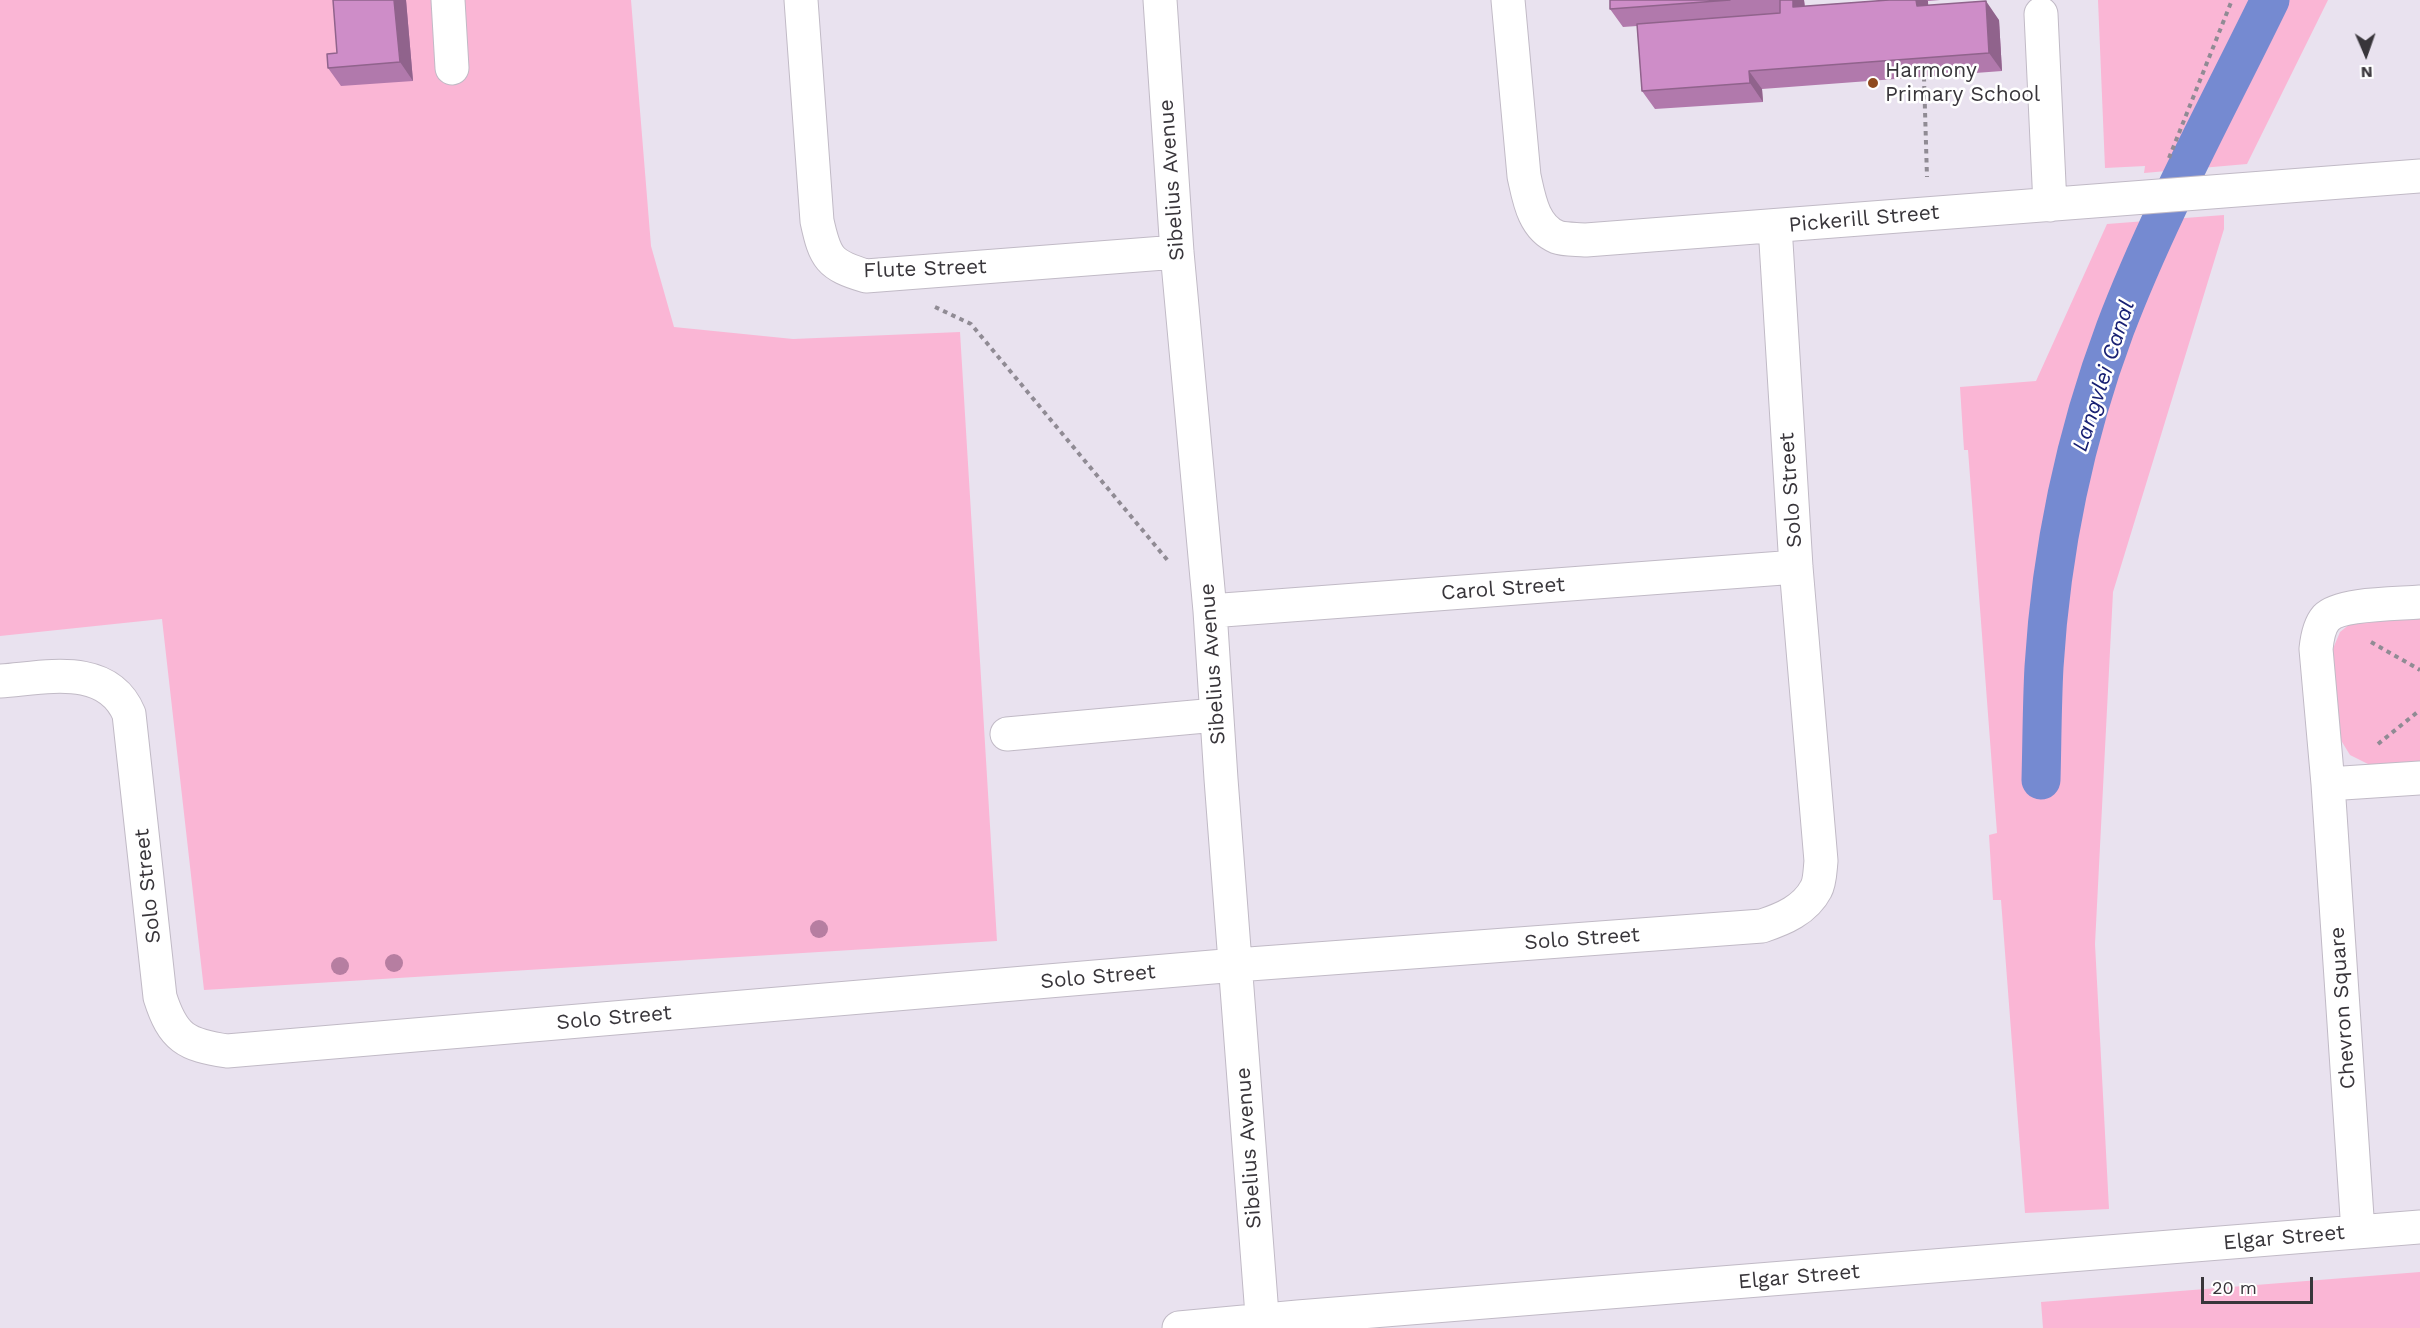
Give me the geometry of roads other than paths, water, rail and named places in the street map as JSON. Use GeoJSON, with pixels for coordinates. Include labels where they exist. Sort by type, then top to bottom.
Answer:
{"type":"FeatureCollection","features":[{"type":"Feature","properties":{"kind":"street"},"geometry":{"type":"LineString","coordinates":[[448,0],[452,68]]}},
{"type":"Feature","properties":{"kind":"street","name":"Flute Street"},"geometry":{"type":"LineString","coordinates":[[801,0],[817,221],[821,243],[831,261],[848,271],[866,276],[1177,252]]}},
{"type":"Feature","properties":{"kind":"street","name":"Sibelius Avenue"},"geometry":{"type":"LineString","coordinates":[[1160,0],[1177,252],[1210,611],[1263,1324]]}},
{"type":"Feature","properties":{"kind":"street","name":"Pickerill Street"},"geometry":{"type":"LineString","coordinates":[[1508,0],[1524,176],[1530,203],[1541,225],[1558,237],[1586,240],[2420,176]]}},
{"type":"Feature","properties":{"kind":"street"},"geometry":{"type":"LineString","coordinates":[[2041,14],[2050,205]]}},
{"type":"Feature","properties":{"kind":"street","name":"Solo Street"},"geometry":{"type":"LineString","coordinates":[[0,681],[71,676],[90,679],[109,687],[122,699],[129,714],[160,997],[166,1017],[177,1033],[199,1047],[227,1051],[1236,965],[1762,926],[1784,918],[1803,906],[1816,888],[1821,861],[1796,567],[1775,226]]}},
{"type":"Feature","properties":{"kind":"street","name":"Carol Street"},"geometry":{"type":"LineString","coordinates":[[1210,611],[1796,567]]}},
{"type":"Feature","properties":{"kind":"street","name":"Chevron Square"},"geometry":{"type":"LineString","coordinates":[[2358,1232],[2328,784],[2316,650],[2319,633],[2327,617],[2343,609],[2420,602]]}},
{"type":"Feature","properties":{"kind":"street"},"geometry":{"type":"LineString","coordinates":[[1007,734],[1216,715]]}},
{"type":"Feature","properties":{"kind":"street"},"geometry":{"type":"LineString","coordinates":[[2328,784],[2420,778]]}},
{"type":"Feature","properties":{"kind":"street","name":"Elgar Street"},"geometry":{"type":"LineString","coordinates":[[1179,1328],[1263,1324],[2420,1227]]}},
{"type":"Feature","properties":{"kind":"waterway","name":"Langvlei Canal"},"geometry":{"type":"LineString","coordinates":[[2041,780],[2044,667],[2052,581],[2067,495],[2088,411],[2115,329],[2150,245],[2270,0]]}},
{"type":"Feature","properties":{"kind":"place","name":"Harmony Primary School"},"geometry":{"type":"Point","coordinates":[1873,83]}}]}
